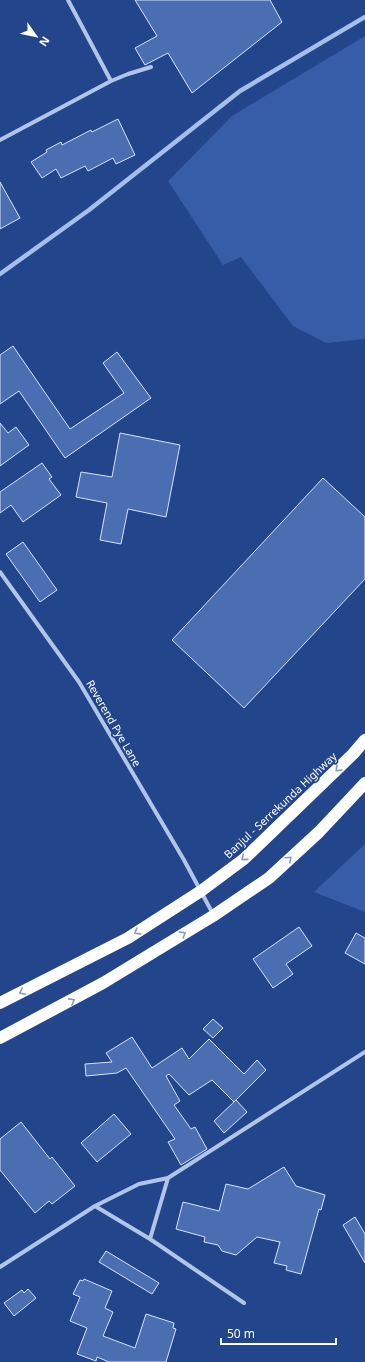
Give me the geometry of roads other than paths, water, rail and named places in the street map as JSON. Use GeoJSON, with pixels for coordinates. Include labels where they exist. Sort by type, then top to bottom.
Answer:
{"type":"FeatureCollection","features":[{"type":"Feature","properties":{"kind":"highway","name":"Banjul - Serrekunda Highway"},"geometry":{"type":"LineString","coordinates":[[0,1002],[128,938],[201,892],[244,859],[353,754],[365,740]]}},
{"type":"Feature","properties":{"kind":"highway"},"geometry":{"type":"LineString","coordinates":[[0,1038],[103,983],[213,916],[269,878],[319,832],[365,783]]}},
{"type":"Feature","properties":{"kind":"street"},"geometry":{"type":"LineString","coordinates":[[68,0],[111,81]]}},
{"type":"Feature","properties":{"kind":"street"},"geometry":{"type":"LineString","coordinates":[[0,140],[111,81],[151,67]]}},
{"type":"Feature","properties":{"kind":"street","name":"Reverend Pye Lane"},"geometry":{"type":"LineString","coordinates":[[0,572],[79,682],[201,892],[213,916]]}},
{"type":"Feature","properties":{"kind":"street"},"geometry":{"type":"LineString","coordinates":[[0,1267],[94,1206],[139,1184],[168,1178],[365,1052]]}},
{"type":"Feature","properties":{"kind":"street"},"geometry":{"type":"LineString","coordinates":[[150,1239],[168,1178]]}},
{"type":"Feature","properties":{"kind":"street"},"geometry":{"type":"LineString","coordinates":[[94,1206],[150,1239],[244,1302]]}},
{"type":"Feature","properties":{"kind":"waterway"},"geometry":{"type":"LineString","coordinates":[[0,274],[89,210],[240,91],[365,17]]}}]}
